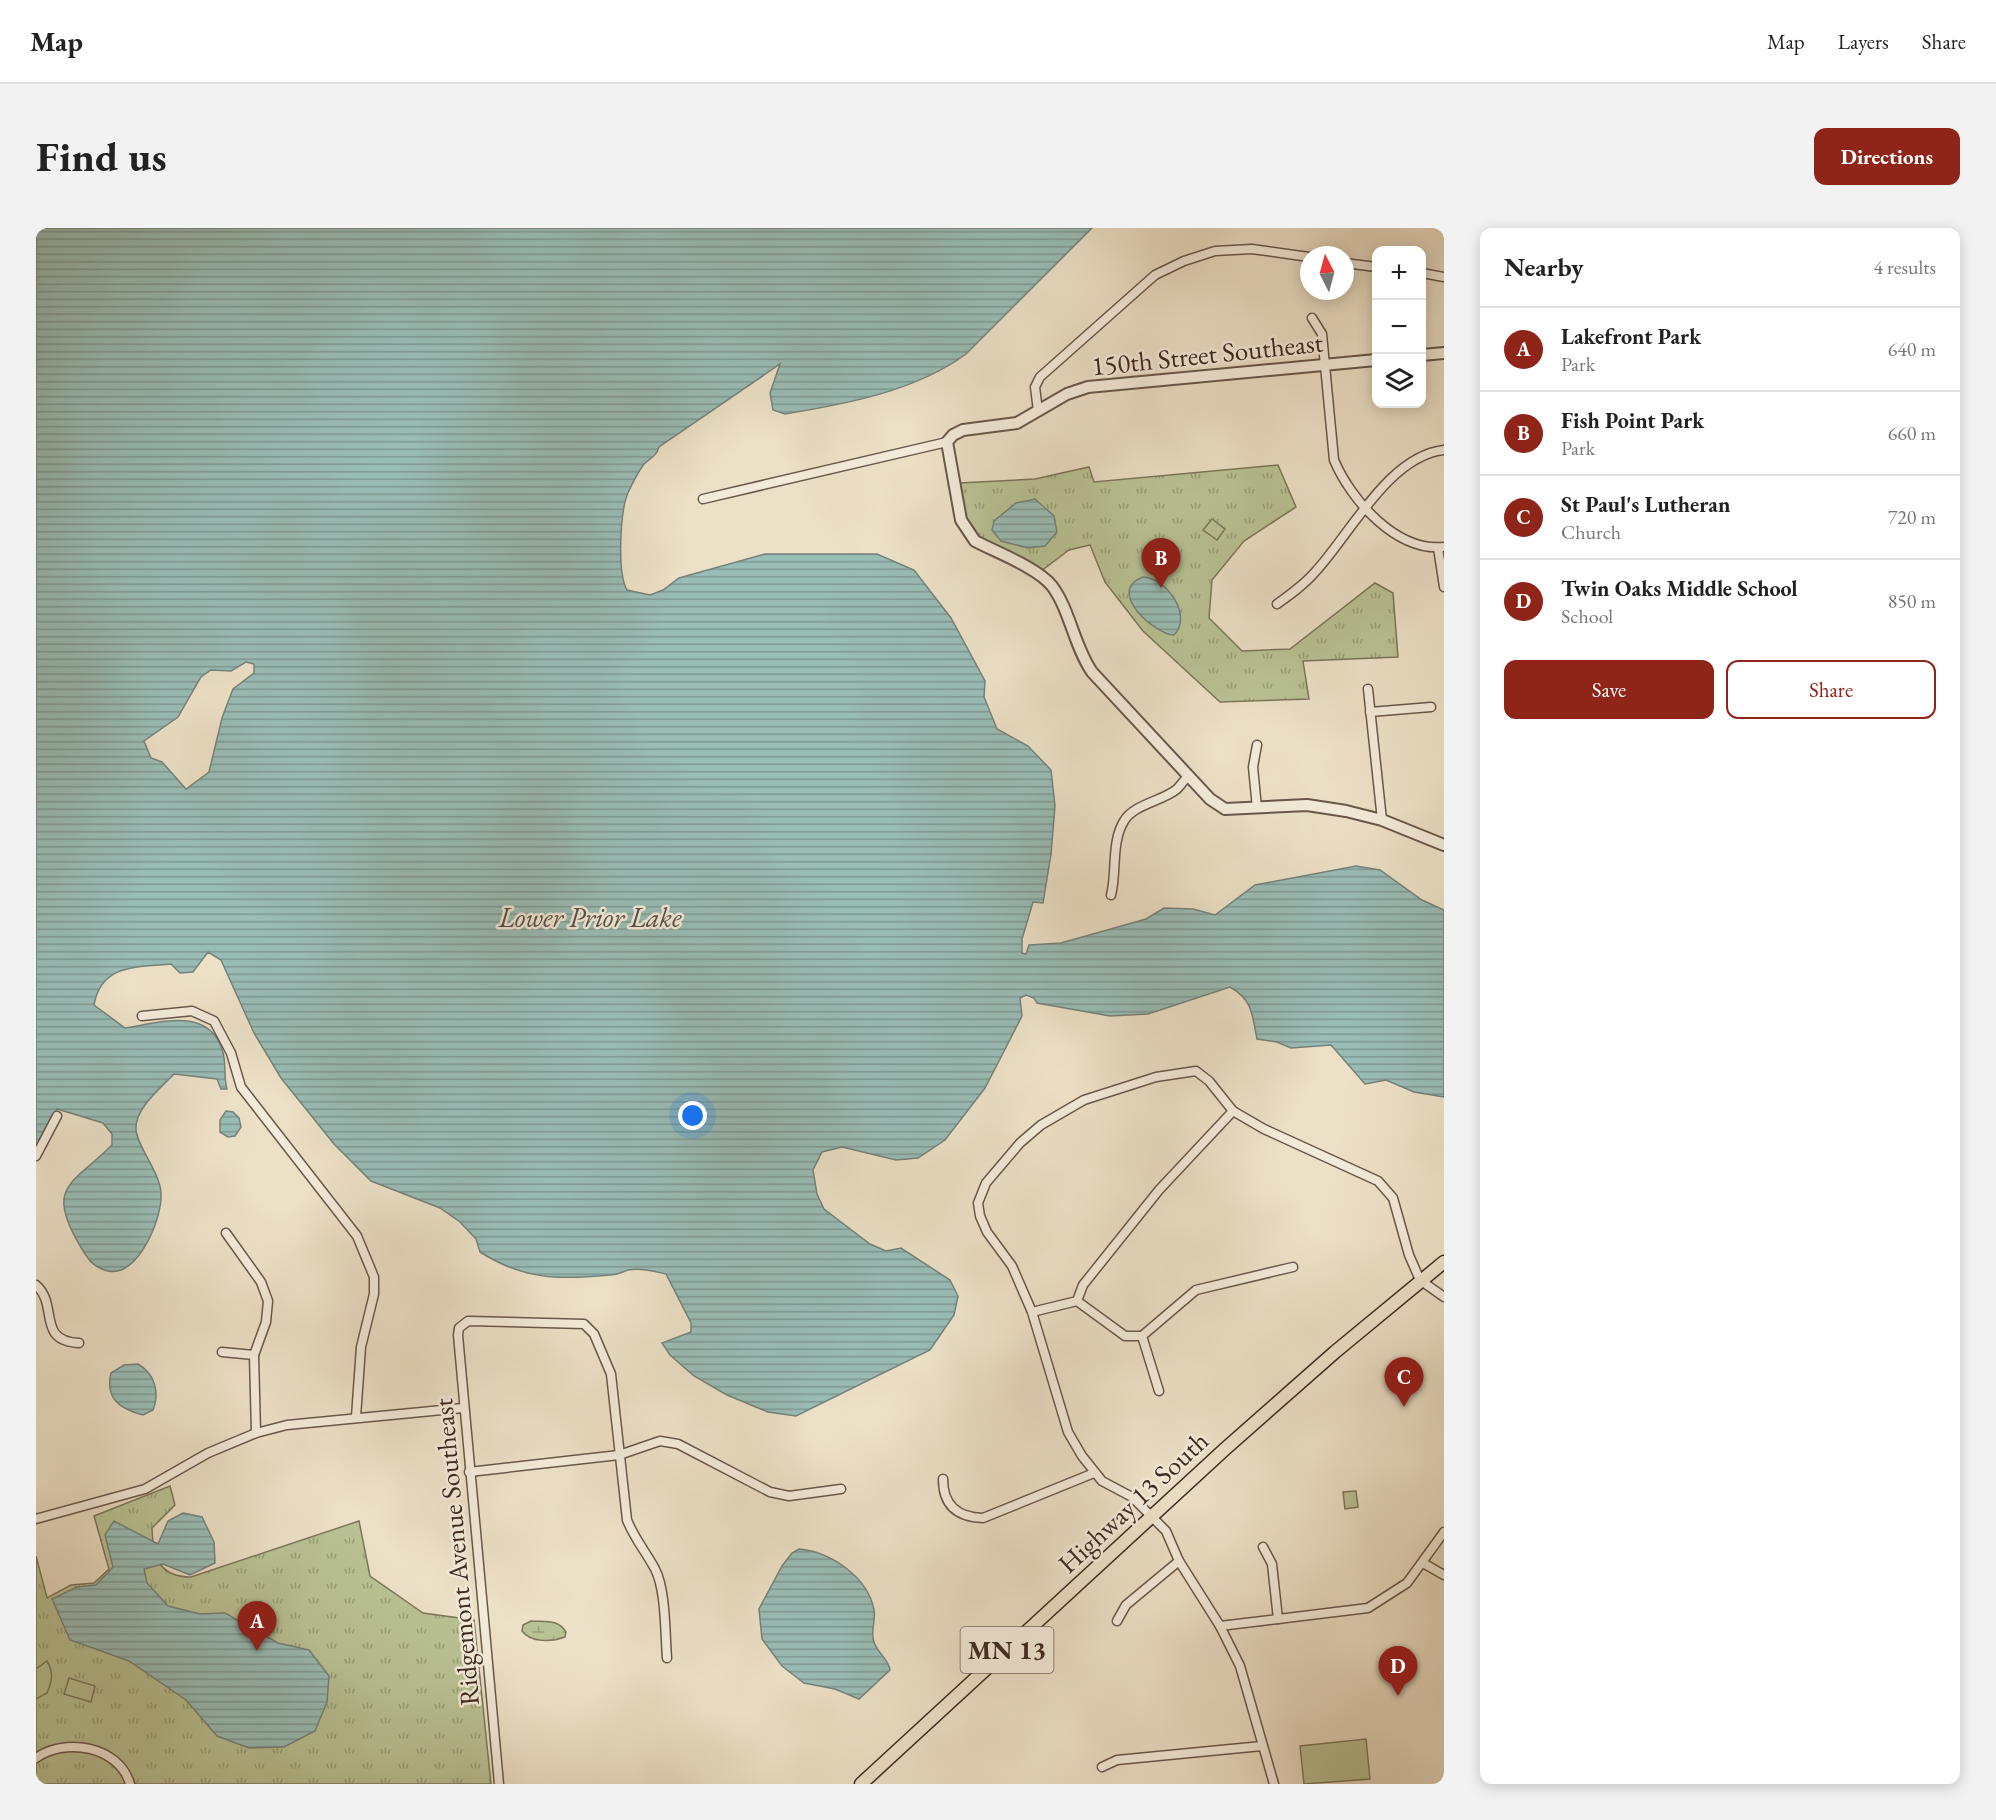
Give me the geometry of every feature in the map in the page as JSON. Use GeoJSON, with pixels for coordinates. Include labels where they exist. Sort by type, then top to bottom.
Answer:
{"type":"FeatureCollection","features":[{"type":"Feature","properties":{"kind":"main road","name":"Highway 13 South"},"geometry":{"type":"LineString","coordinates":[[861,1784],[1233,1442],[1420,1280],[1444,1262]]}},
{"type":"Feature","properties":{"kind":"street"},"geometry":{"type":"LineString","coordinates":[[1038,411],[1035,387],[1040,378],[1155,275],[1184,261],[1215,251],[1252,249],[1300,256]]}},
{"type":"Feature","properties":{"kind":"street"},"geometry":{"type":"LineString","coordinates":[[1354,263],[1372,266]]}},
{"type":"Feature","properties":{"kind":"street"},"geometry":{"type":"LineString","coordinates":[[1426,274],[1444,277]]}},
{"type":"Feature","properties":{"kind":"street"},"geometry":{"type":"LineString","coordinates":[[1312,318],[1322,334],[1334,460],[1347,487],[1366,509],[1398,535],[1420,544],[1441,547],[1444,587]]}},
{"type":"Feature","properties":{"kind":"street"},"geometry":{"type":"LineString","coordinates":[[1426,355],[1444,353]]}},
{"type":"Feature","properties":{"kind":"street","name":"150th Street Southeast"},"geometry":{"type":"LineString","coordinates":[[947,442],[953,435],[963,430],[1017,423],[1067,394],[1088,387],[1372,360]]}},
{"type":"Feature","properties":{"kind":"street"},"geometry":{"type":"LineString","coordinates":[[704,499],[947,442],[961,520],[967,532],[975,541],[1041,576],[1052,586],[1082,658],[1092,672],[1210,799],[1226,809],[1307,805],[1382,820],[1444,844]]}},
{"type":"Feature","properties":{"kind":"street"},"geometry":{"type":"LineString","coordinates":[[1277,604],[1315,572],[1397,471],[1419,457],[1444,450]]}},
{"type":"Feature","properties":{"kind":"street"},"geometry":{"type":"LineString","coordinates":[[1368,689],[1382,820]]}},
{"type":"Feature","properties":{"kind":"street"},"geometry":{"type":"LineString","coordinates":[[1370,712],[1431,707]]}},
{"type":"Feature","properties":{"kind":"street"},"geometry":{"type":"LineString","coordinates":[[1257,745],[1253,767],[1257,808]]}},
{"type":"Feature","properties":{"kind":"street"},"geometry":{"type":"LineString","coordinates":[[1111,895],[1114,883],[1114,862],[1124,820],[1176,790],[1189,775]]}},
{"type":"Feature","properties":{"kind":"street"},"geometry":{"type":"LineString","coordinates":[[142,1016],[192,1011],[214,1021],[231,1053],[241,1087],[357,1236],[374,1277],[374,1294],[361,1347],[356,1417]]}},
{"type":"Feature","properties":{"kind":"street"},"geometry":{"type":"LineString","coordinates":[[1274,1784],[1240,1666],[1220,1626],[1179,1561],[1166,1531],[1154,1516],[1132,1497],[1102,1481],[1094,1473],[1068,1432],[1032,1312],[1012,1266],[987,1232],[980,1216],[978,1203],[986,1182],[1020,1143],[1041,1125],[1084,1100],[1182,1071],[1196,1071],[1209,1081],[1233,1111],[1264,1129],[1378,1181],[1393,1198],[1409,1255],[1420,1280],[1435,1293],[1444,1297]]}},
{"type":"Feature","properties":{"kind":"street"},"geometry":{"type":"LineString","coordinates":[[1077,1301],[1083,1285],[1159,1190],[1233,1111]]}},
{"type":"Feature","properties":{"kind":"street"},"geometry":{"type":"LineString","coordinates":[[36,1156],[57,1116]]}},
{"type":"Feature","properties":{"kind":"street"},"geometry":{"type":"LineString","coordinates":[[226,1233],[261,1282],[268,1300],[266,1322],[254,1355],[256,1433]]}},
{"type":"Feature","properties":{"kind":"street"},"geometry":{"type":"LineString","coordinates":[[1032,1312],[1077,1301],[1125,1336],[1142,1335],[1196,1290],[1293,1267]]}},
{"type":"Feature","properties":{"kind":"street"},"geometry":{"type":"LineString","coordinates":[[36,1285],[43,1296],[46,1326],[55,1338],[66,1343],[79,1343]]}},
{"type":"Feature","properties":{"kind":"street","name":"Ridgemont Avenue Southeast"},"geometry":{"type":"LineString","coordinates":[[499,1784],[463,1408],[459,1328],[468,1321],[584,1324],[594,1334],[610,1374],[619,1455]]}},
{"type":"Feature","properties":{"kind":"street"},"geometry":{"type":"LineString","coordinates":[[1142,1335],[1159,1391]]}},
{"type":"Feature","properties":{"kind":"street"},"geometry":{"type":"LineString","coordinates":[[222,1352],[254,1355]]}},
{"type":"Feature","properties":{"kind":"street"},"geometry":{"type":"LineString","coordinates":[[36,1519],[145,1489],[208,1453],[256,1433],[287,1425],[463,1408]]}},
{"type":"Feature","properties":{"kind":"street"},"geometry":{"type":"LineString","coordinates":[[469,1472],[619,1455],[660,1441],[678,1444],[770,1492],[789,1496],[841,1489]]}},
{"type":"Feature","properties":{"kind":"street"},"geometry":{"type":"LineString","coordinates":[[619,1455],[627,1520],[634,1539],[656,1570],[660,1585],[667,1658]]}},
{"type":"Feature","properties":{"kind":"street"},"geometry":{"type":"LineString","coordinates":[[942,1479],[945,1500],[955,1511],[968,1517],[983,1518],[1094,1473]]}},
{"type":"Feature","properties":{"kind":"street"},"geometry":{"type":"LineString","coordinates":[[1220,1626],[1368,1608],[1407,1583],[1444,1532]]}},
{"type":"Feature","properties":{"kind":"street"},"geometry":{"type":"LineString","coordinates":[[1263,1547],[1272,1564],[1278,1619]]}},
{"type":"Feature","properties":{"kind":"street"},"geometry":{"type":"LineString","coordinates":[[1117,1621],[1126,1605],[1179,1561]]}},
{"type":"Feature","properties":{"kind":"street"},"geometry":{"type":"LineString","coordinates":[[1423,1563],[1444,1575]]}},
{"type":"Feature","properties":{"kind":"street"},"geometry":{"type":"LineString","coordinates":[[1102,1767],[1118,1760],[1262,1746]]}},
{"type":"Feature","properties":{"kind":"street"},"geometry":{"type":"LineString","coordinates":[[36,1758],[46,1751],[62,1747],[83,1747],[101,1752],[118,1764],[130,1784]]}},
{"type":"Feature","properties":{"kind":"green space"},"geometry":{"type":"Polygon","coordinates":[[[1278,465],[1296,507],[1244,541],[1212,580],[1209,618],[1242,651],[1290,649],[1375,583],[1393,593],[1398,657],[1303,661],[1309,699],[1220,702],[1143,631],[1105,582],[1090,545],[1069,550],[1041,571],[979,539],[966,517],[960,483],[1035,479],[1089,467],[1094,482],[1278,465]]]}},
{"type":"Feature","properties":{"kind":"green space"},"geometry":{"type":"Polygon","coordinates":[[[1212,519],[1225,529],[1217,540],[1203,530],[1212,519]]]}},
{"type":"Feature","properties":{"kind":"green space"},"geometry":{"type":"Polygon","coordinates":[[[170,1486],[175,1505],[152,1528],[156,1556],[164,1569],[171,1573],[191,1577],[359,1521],[370,1576],[423,1613],[474,1620],[491,1784],[36,1784],[36,1556],[47,1598],[71,1585],[94,1583],[109,1569],[94,1516],[170,1486]]]}},
{"type":"Feature","properties":{"kind":"green space"},"geometry":{"type":"Polygon","coordinates":[[[1356,1491],[1358,1507],[1345,1509],[1343,1492],[1356,1491]]]}},
{"type":"Feature","properties":{"kind":"green space"},"geometry":{"type":"Polygon","coordinates":[[[531,1621],[555,1623],[566,1632],[565,1637],[554,1640],[531,1638],[522,1631],[523,1625],[531,1621]]]}},
{"type":"Feature","properties":{"kind":"green space"},"geometry":{"type":"Polygon","coordinates":[[[47,1661],[52,1677],[50,1685],[47,1693],[36,1699],[36,1669],[47,1661]]]}},
{"type":"Feature","properties":{"kind":"green space"},"geometry":{"type":"Polygon","coordinates":[[[69,1678],[95,1686],[91,1702],[64,1694],[69,1678]]]}},
{"type":"Feature","properties":{"kind":"green space"},"geometry":{"type":"Polygon","coordinates":[[[1366,1739],[1370,1779],[1304,1784],[1300,1746],[1366,1739]]]}},
{"type":"Feature","properties":{"kind":"water","name":"Lower Prior Lake"},"geometry":{"type":"Polygon","coordinates":[[[36,228],[1092,228],[966,354],[925,378],[880,394],[832,406],[785,414],[773,410],[770,393],[780,364],[659,447],[655,455],[644,464],[625,502],[621,557],[627,590],[650,595],[663,590],[679,578],[765,554],[877,554],[914,570],[951,618],[985,681],[984,697],[997,729],[1028,746],[1051,770],[1055,806],[1051,854],[1043,903],[1033,902],[1022,939],[1022,953],[1026,954],[1029,945],[1061,943],[1146,919],[1164,908],[1193,909],[1215,915],[1255,885],[1356,866],[1380,870],[1422,900],[1444,910],[1444,1097],[1414,1092],[1386,1080],[1365,1084],[1331,1045],[1291,1048],[1277,1042],[1257,1039],[1247,1003],[1238,992],[1230,987],[1148,1014],[1110,1016],[1037,1003],[1034,998],[1026,995],[1020,998],[1022,1016],[985,1088],[945,1140],[918,1158],[896,1160],[842,1147],[822,1152],[813,1170],[817,1194],[824,1209],[870,1244],[886,1251],[901,1248],[950,1280],[958,1296],[954,1315],[930,1350],[796,1416],[768,1412],[727,1395],[694,1376],[670,1355],[662,1343],[691,1332],[691,1323],[666,1274],[633,1269],[613,1275],[574,1277],[527,1273],[480,1252],[476,1239],[460,1222],[440,1208],[371,1181],[334,1144],[281,1078],[254,1033],[221,960],[208,952],[193,972],[180,973],[171,964],[122,970],[104,982],[94,1005],[125,1028],[167,1021],[194,1022],[206,1027],[215,1036],[224,1059],[227,1089],[221,1089],[217,1079],[174,1074],[144,1106],[140,1114],[137,1121],[137,1135],[157,1176],[161,1204],[146,1244],[129,1265],[119,1271],[108,1271],[94,1264],[87,1258],[79,1244],[64,1210],[64,1197],[68,1187],[112,1145],[112,1134],[103,1123],[57,1109],[36,1149],[36,228]],[[246,662],[231,671],[211,670],[201,677],[178,717],[144,741],[151,758],[162,762],[186,789],[209,772],[222,718],[233,689],[254,673],[254,664],[246,662]]]}},
{"type":"Feature","properties":{"kind":"water"},"geometry":{"type":"Polygon","coordinates":[[[1035,499],[1054,516],[1057,532],[1045,546],[1028,548],[1001,541],[992,530],[994,521],[1016,503],[1035,499]]]}},
{"type":"Feature","properties":{"kind":"water"},"geometry":{"type":"Polygon","coordinates":[[[1143,577],[1161,584],[1175,599],[1181,618],[1174,635],[1166,633],[1147,621],[1131,602],[1129,593],[1132,584],[1143,577]]]}},
{"type":"Feature","properties":{"kind":"water"},"geometry":{"type":"Polygon","coordinates":[[[226,1111],[233,1112],[239,1118],[241,1127],[235,1136],[228,1137],[220,1132],[220,1120],[226,1111]]]}},
{"type":"Feature","properties":{"kind":"water"},"geometry":{"type":"Polygon","coordinates":[[[138,1364],[152,1378],[156,1391],[153,1410],[143,1415],[121,1406],[116,1402],[110,1390],[111,1373],[124,1365],[138,1364]]]}},
{"type":"Feature","properties":{"kind":"water"},"geometry":{"type":"Polygon","coordinates":[[[183,1513],[202,1517],[214,1542],[215,1563],[190,1575],[163,1564],[144,1569],[147,1583],[168,1606],[200,1614],[225,1613],[278,1643],[309,1650],[329,1676],[327,1702],[315,1731],[284,1747],[249,1748],[217,1736],[186,1700],[129,1661],[70,1640],[52,1599],[77,1587],[96,1585],[113,1567],[105,1535],[114,1521],[158,1544],[168,1521],[183,1513]]]}},
{"type":"Feature","properties":{"kind":"water"},"geometry":{"type":"Polygon","coordinates":[[[799,1549],[823,1555],[846,1568],[864,1587],[870,1598],[874,1610],[873,1638],[890,1670],[859,1699],[835,1689],[804,1683],[782,1666],[762,1639],[759,1609],[782,1566],[792,1553],[799,1549]]]}},
{"type":"Feature","properties":{"kind":"place","name":"Fish Point Park"},"geometry":{"type":"Point","coordinates":[1161,588]}},
{"type":"Feature","properties":{"kind":"place","name":"St Paul's Lutheran"},"geometry":{"type":"Point","coordinates":[1404,1407]}},
{"type":"Feature","properties":{"kind":"place","name":"Lakefront Park"},"geometry":{"type":"Point","coordinates":[257,1651]}},
{"type":"Feature","properties":{"kind":"place","name":"Twin Oaks Middle School"},"geometry":{"type":"Point","coordinates":[1398,1696]}}]}
